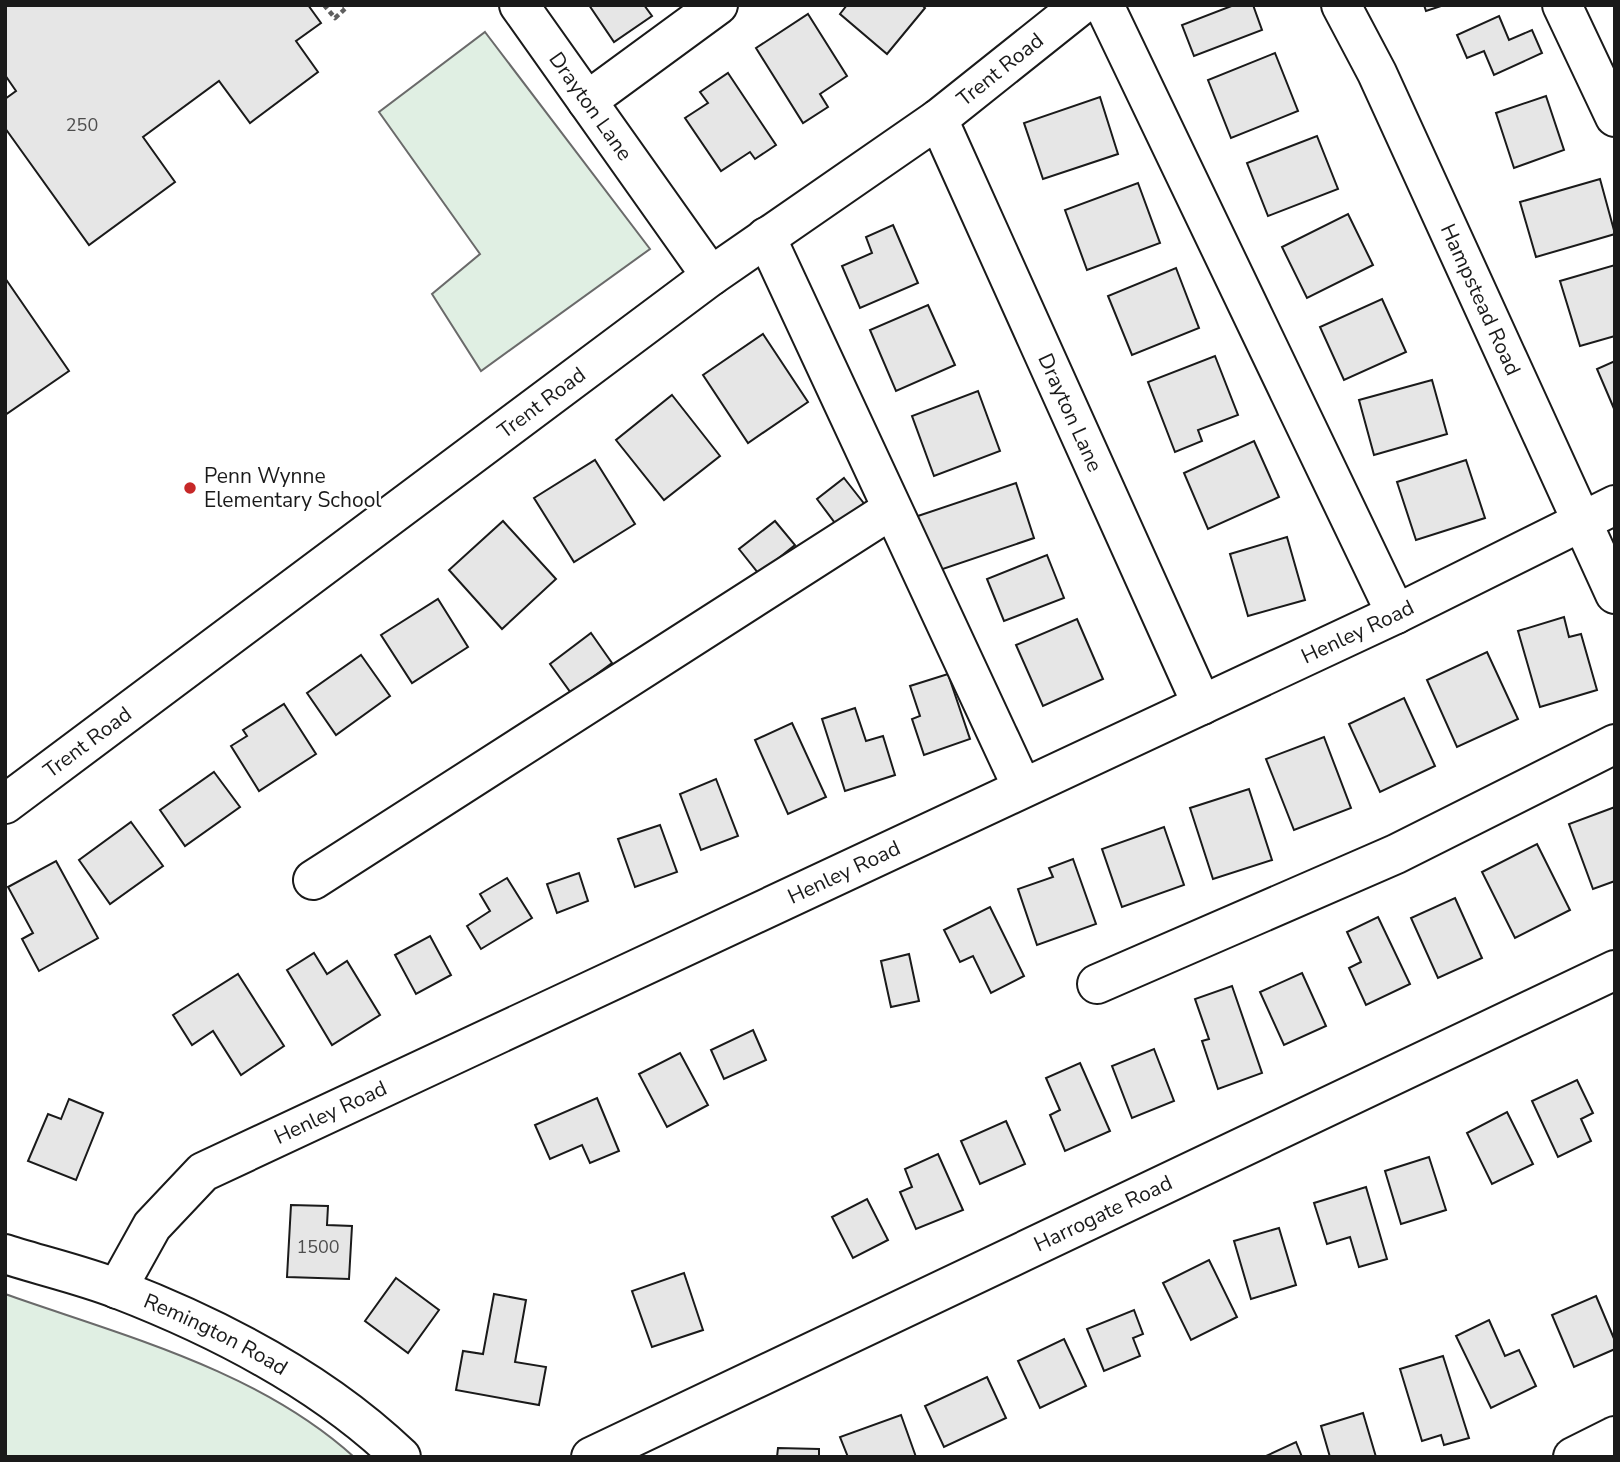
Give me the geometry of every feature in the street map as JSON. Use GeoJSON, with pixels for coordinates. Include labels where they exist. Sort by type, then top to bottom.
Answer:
{"type":"FeatureCollection","features":[{"type":"Feature","properties":{"kind":"street","name":"Drayton Lane"},"geometry":{"type":"LineString","coordinates":[[519,5],[711,276]]}},
{"type":"Feature","properties":{"kind":"street"},"geometry":{"type":"LineString","coordinates":[[587,101],[718,5]]}},
{"type":"Feature","properties":{"kind":"street","name":"Trent Road"},"geometry":{"type":"LineString","coordinates":[[9,793],[711,276],[938,119],[1081,5]]}},
{"type":"Feature","properties":{"kind":"street"},"geometry":{"type":"LineString","coordinates":[[1104,5],[1396,614]]}},
{"type":"Feature","properties":{"kind":"street","name":"Hampstead Road"},"geometry":{"type":"LineString","coordinates":[[1342,5],[1377,73],[1437,210],[1599,513],[1615,594]]}},
{"type":"Feature","properties":{"kind":"street"},"geometry":{"type":"LineString","coordinates":[[1562,5],[1615,117]]}},
{"type":"Feature","properties":{"kind":"street","name":"Drayton Lane"},"geometry":{"type":"LineString","coordinates":[[938,119],[1202,705]]}},
{"type":"Feature","properties":{"kind":"street"},"geometry":{"type":"LineString","coordinates":[[766,237],[1022,787]]}},
{"type":"Feature","properties":{"kind":"street"},"geometry":{"type":"LineString","coordinates":[[313,880],[892,509]]}},
{"type":"Feature","properties":{"kind":"street","name":"Henley Road"},"geometry":{"type":"LineString","coordinates":[[117,1289],[152,1226],[204,1172],[1396,614],[1599,513]]}},
{"type":"Feature","properties":{"kind":"street"},"geometry":{"type":"LineString","coordinates":[[1097,984],[1396,854],[1615,744]]}},
{"type":"Feature","properties":{"kind":"street","name":"Harrogate Road"},"geometry":{"type":"LineString","coordinates":[[591,1457],[1615,970]]}},
{"type":"Feature","properties":{"kind":"street","name":"Remington Road"},"geometry":{"type":"LineString","coordinates":[[5,1254],[117,1289],[263,1355],[375,1432],[401,1457]]}},
{"type":"Feature","properties":{"kind":"street"},"geometry":{"type":"LineString","coordinates":[[1573,1457],[1615,1436]]}},
{"type":"Feature","properties":{"kind":"path"},"geometry":{"type":"LineString","coordinates":[[324,5],[335,18],[346,8],[343,5]]}},
{"type":"Feature","properties":{"kind":"green space"},"geometry":{"type":"Polygon","coordinates":[[[485,32],[650,249],[481,371],[432,294],[480,254],[379,112],[485,32]]]}},
{"type":"Feature","properties":{"kind":"green space"},"geometry":{"type":"Polygon","coordinates":[[[5,1294],[142,1341],[233,1378],[316,1427],[354,1457],[5,1457],[5,1294]]]}},
{"type":"Feature","properties":{"kind":"building"},"geometry":{"type":"Polygon","coordinates":[[[5,5],[308,5],[321,23],[296,41],[318,72],[250,123],[219,81],[143,137],[175,182],[89,245],[5,128],[5,99],[16,91],[5,75],[5,5]]]}},
{"type":"Feature","properties":{"kind":"building"},"geometry":{"type":"Polygon","coordinates":[[[589,5],[644,5],[652,16],[614,42],[589,5]]]}},
{"type":"Feature","properties":{"kind":"building"},"geometry":{"type":"Polygon","coordinates":[[[847,5],[922,5],[925,8],[887,54],[840,14],[847,5]]]}},
{"type":"Feature","properties":{"kind":"building"},"geometry":{"type":"Polygon","coordinates":[[[1234,5],[1253,5],[1262,30],[1194,56],[1182,25],[1234,5]]]}},
{"type":"Feature","properties":{"kind":"building"},"geometry":{"type":"Polygon","coordinates":[[[1424,5],[1444,5],[1426,11],[1424,5]]]}},
{"type":"Feature","properties":{"kind":"building"},"geometry":{"type":"Polygon","coordinates":[[[808,14],[847,76],[820,94],[828,107],[803,123],[756,48],[808,14]]]}},
{"type":"Feature","properties":{"kind":"building"},"geometry":{"type":"Polygon","coordinates":[[[1499,16],[1509,40],[1532,30],[1542,53],[1494,75],[1484,51],[1467,58],[1457,35],[1499,16]]]}},
{"type":"Feature","properties":{"kind":"building"},"geometry":{"type":"Polygon","coordinates":[[[1275,53],[1298,111],[1231,138],[1208,80],[1275,53]]]}},
{"type":"Feature","properties":{"kind":"building"},"geometry":{"type":"Polygon","coordinates":[[[728,73],[776,145],[755,159],[750,152],[721,171],[685,118],[708,103],[700,92],[728,73]]]}},
{"type":"Feature","properties":{"kind":"building"},"geometry":{"type":"Polygon","coordinates":[[[1546,96],[1564,150],[1514,168],[1496,113],[1546,96]]]}},
{"type":"Feature","properties":{"kind":"building"},"geometry":{"type":"Polygon","coordinates":[[[1100,97],[1118,154],[1043,179],[1024,123],[1100,97]]]}},
{"type":"Feature","properties":{"kind":"building"},"geometry":{"type":"Polygon","coordinates":[[[1317,136],[1338,189],[1268,216],[1247,163],[1317,136]]]}},
{"type":"Feature","properties":{"kind":"building"},"geometry":{"type":"Polygon","coordinates":[[[1600,179],[1615,234],[1536,257],[1520,202],[1600,179]]]}},
{"type":"Feature","properties":{"kind":"building"},"geometry":{"type":"Polygon","coordinates":[[[1138,183],[1160,243],[1087,270],[1065,210],[1138,183]]]}},
{"type":"Feature","properties":{"kind":"building"},"geometry":{"type":"Polygon","coordinates":[[[1348,214],[1373,265],[1307,298],[1282,247],[1348,214]]]}},
{"type":"Feature","properties":{"kind":"building"},"geometry":{"type":"Polygon","coordinates":[[[893,225],[918,283],[860,308],[842,266],[872,253],[866,237],[893,225]]]}},
{"type":"Feature","properties":{"kind":"building"},"geometry":{"type":"Polygon","coordinates":[[[1615,265],[1615,336],[1580,346],[1560,281],[1615,265]]]}},
{"type":"Feature","properties":{"kind":"building"},"geometry":{"type":"Polygon","coordinates":[[[1176,268],[1199,328],[1132,355],[1108,296],[1176,268]]]}},
{"type":"Feature","properties":{"kind":"building"},"geometry":{"type":"Polygon","coordinates":[[[5,278],[69,371],[5,415],[5,278]]]}},
{"type":"Feature","properties":{"kind":"building"},"geometry":{"type":"Polygon","coordinates":[[[1382,299],[1406,352],[1344,380],[1320,327],[1382,299]]]}},
{"type":"Feature","properties":{"kind":"building"},"geometry":{"type":"Polygon","coordinates":[[[928,305],[955,365],[896,391],[870,330],[928,305]]]}},
{"type":"Feature","properties":{"kind":"building"},"geometry":{"type":"Polygon","coordinates":[[[763,334],[808,402],[748,443],[703,375],[763,334]]]}},
{"type":"Feature","properties":{"kind":"building"},"geometry":{"type":"Polygon","coordinates":[[[1215,356],[1238,415],[1198,430],[1202,441],[1175,452],[1148,382],[1215,356]]]}},
{"type":"Feature","properties":{"kind":"building"},"geometry":{"type":"Polygon","coordinates":[[[1615,361],[1615,411],[1597,369],[1615,361]]]}},
{"type":"Feature","properties":{"kind":"building"},"geometry":{"type":"Polygon","coordinates":[[[1432,380],[1447,434],[1374,455],[1359,400],[1432,380]]]}},
{"type":"Feature","properties":{"kind":"building"},"geometry":{"type":"Polygon","coordinates":[[[978,391],[1000,451],[934,476],[912,416],[978,391]]]}},
{"type":"Feature","properties":{"kind":"building"},"geometry":{"type":"Polygon","coordinates":[[[672,395],[720,456],[664,500],[616,440],[672,395]]]}},
{"type":"Feature","properties":{"kind":"building"},"geometry":{"type":"Polygon","coordinates":[[[1254,441],[1279,497],[1208,529],[1184,473],[1254,441]]]}},
{"type":"Feature","properties":{"kind":"building"},"geometry":{"type":"Polygon","coordinates":[[[595,460],[635,524],[574,562],[534,498],[595,460]]]}},
{"type":"Feature","properties":{"kind":"building"},"geometry":{"type":"Polygon","coordinates":[[[1466,460],[1485,518],[1416,540],[1397,482],[1466,460]]]}},
{"type":"Feature","properties":{"kind":"building"},"geometry":{"type":"Polygon","coordinates":[[[844,478],[866,506],[838,527],[817,499],[844,478]]]}},
{"type":"Feature","properties":{"kind":"building"},"geometry":{"type":"Polygon","coordinates":[[[1016,483],[1034,538],[928,574],[909,519],[1016,483]]]}},
{"type":"Feature","properties":{"kind":"building"},"geometry":{"type":"Polygon","coordinates":[[[503,521],[556,579],[502,629],[449,570],[503,521]]]}},
{"type":"Feature","properties":{"kind":"building"},"geometry":{"type":"Polygon","coordinates":[[[775,521],[795,545],[759,574],[739,549],[775,521]]]}},
{"type":"Feature","properties":{"kind":"building"},"geometry":{"type":"Polygon","coordinates":[[[1287,537],[1305,600],[1248,616],[1230,554],[1287,537]]]}},
{"type":"Feature","properties":{"kind":"building"},"geometry":{"type":"Polygon","coordinates":[[[1047,555],[1064,598],[1004,621],[987,579],[1047,555]]]}},
{"type":"Feature","properties":{"kind":"building"},"geometry":{"type":"Polygon","coordinates":[[[438,599],[468,647],[412,683],[381,635],[438,599]]]}},
{"type":"Feature","properties":{"kind":"building"},"geometry":{"type":"Polygon","coordinates":[[[1564,617],[1569,637],[1581,634],[1597,690],[1540,707],[1518,631],[1564,617]]]}},
{"type":"Feature","properties":{"kind":"building"},"geometry":{"type":"Polygon","coordinates":[[[1077,619],[1103,679],[1043,706],[1016,645],[1077,619]]]}},
{"type":"Feature","properties":{"kind":"building"},"geometry":{"type":"Polygon","coordinates":[[[591,633],[612,663],[571,693],[550,664],[591,633]]]}},
{"type":"Feature","properties":{"kind":"building"},"geometry":{"type":"Polygon","coordinates":[[[1487,652],[1518,719],[1457,747],[1427,680],[1487,652]]]}},
{"type":"Feature","properties":{"kind":"building"},"geometry":{"type":"Polygon","coordinates":[[[361,655],[390,696],[336,735],[307,693],[361,655]]]}},
{"type":"Feature","properties":{"kind":"building"},"geometry":{"type":"Polygon","coordinates":[[[948,674],[970,739],[924,755],[912,719],[920,716],[910,686],[948,674]]]}},
{"type":"Feature","properties":{"kind":"building"},"geometry":{"type":"Polygon","coordinates":[[[1404,698],[1435,766],[1380,792],[1349,724],[1404,698]]]}},
{"type":"Feature","properties":{"kind":"building"},"geometry":{"type":"Polygon","coordinates":[[[284,704],[316,754],[259,791],[231,746],[247,736],[243,730],[284,704]]]}},
{"type":"Feature","properties":{"kind":"building"},"geometry":{"type":"Polygon","coordinates":[[[855,708],[866,741],[883,736],[895,775],[845,791],[822,719],[855,708]]]}},
{"type":"Feature","properties":{"kind":"building"},"geometry":{"type":"Polygon","coordinates":[[[792,723],[826,797],[788,814],[755,740],[792,723]]]}},
{"type":"Feature","properties":{"kind":"building"},"geometry":{"type":"Polygon","coordinates":[[[1324,737],[1351,808],[1294,830],[1266,759],[1324,737]]]}},
{"type":"Feature","properties":{"kind":"building"},"geometry":{"type":"Polygon","coordinates":[[[214,772],[240,807],[185,846],[160,810],[214,772]]]}},
{"type":"Feature","properties":{"kind":"building"},"geometry":{"type":"Polygon","coordinates":[[[716,779],[738,836],[701,850],[680,794],[716,779]]]}},
{"type":"Feature","properties":{"kind":"building"},"geometry":{"type":"Polygon","coordinates":[[[1249,789],[1272,860],[1213,879],[1190,808],[1249,789]]]}},
{"type":"Feature","properties":{"kind":"building"},"geometry":{"type":"Polygon","coordinates":[[[1615,807],[1615,881],[1593,889],[1569,824],[1615,807]]]}},
{"type":"Feature","properties":{"kind":"building"},"geometry":{"type":"Polygon","coordinates":[[[131,822],[163,866],[110,904],[79,860],[131,822]]]}},
{"type":"Feature","properties":{"kind":"building"},"geometry":{"type":"Polygon","coordinates":[[[660,825],[677,872],[635,887],[618,839],[660,825]]]}},
{"type":"Feature","properties":{"kind":"building"},"geometry":{"type":"Polygon","coordinates":[[[1164,827],[1184,885],[1122,907],[1102,849],[1164,827]]]}},
{"type":"Feature","properties":{"kind":"building"},"geometry":{"type":"Polygon","coordinates":[[[1537,844],[1570,910],[1515,938],[1482,872],[1537,844]]]}},
{"type":"Feature","properties":{"kind":"building"},"geometry":{"type":"Polygon","coordinates":[[[1073,859],[1096,924],[1037,945],[1018,889],[1053,877],[1049,868],[1073,859]]]}},
{"type":"Feature","properties":{"kind":"building"},"geometry":{"type":"Polygon","coordinates":[[[56,861],[98,938],[39,971],[22,939],[33,933],[8,887],[56,861]]]}},
{"type":"Feature","properties":{"kind":"building"},"geometry":{"type":"Polygon","coordinates":[[[579,873],[588,901],[557,913],[547,884],[579,873]]]}},
{"type":"Feature","properties":{"kind":"building"},"geometry":{"type":"Polygon","coordinates":[[[507,878],[532,918],[481,949],[467,926],[490,911],[480,894],[507,878]]]}},
{"type":"Feature","properties":{"kind":"building"},"geometry":{"type":"Polygon","coordinates":[[[1455,898],[1482,958],[1438,978],[1411,918],[1455,898]]]}},
{"type":"Feature","properties":{"kind":"building"},"geometry":{"type":"Polygon","coordinates":[[[990,907],[1024,976],[991,993],[973,956],[960,962],[944,930],[990,907]]]}},
{"type":"Feature","properties":{"kind":"building"},"geometry":{"type":"Polygon","coordinates":[[[1378,917],[1410,984],[1366,1005],[1349,968],[1361,962],[1347,932],[1378,917]]]}},
{"type":"Feature","properties":{"kind":"building"},"geometry":{"type":"Polygon","coordinates":[[[430,936],[451,975],[416,994],[395,955],[430,936]]]}},
{"type":"Feature","properties":{"kind":"building"},"geometry":{"type":"Polygon","coordinates":[[[314,953],[327,974],[347,961],[380,1015],[332,1045],[287,970],[314,953]]]}},
{"type":"Feature","properties":{"kind":"building"},"geometry":{"type":"Polygon","coordinates":[[[909,954],[919,1001],[891,1007],[881,961],[909,954]]]}},
{"type":"Feature","properties":{"kind":"building"},"geometry":{"type":"Polygon","coordinates":[[[1302,973],[1326,1026],[1284,1045],[1260,992],[1302,973]]]}},
{"type":"Feature","properties":{"kind":"building"},"geometry":{"type":"Polygon","coordinates":[[[238,974],[284,1046],[241,1075],[213,1031],[192,1045],[173,1015],[238,974]]]}},
{"type":"Feature","properties":{"kind":"building"},"geometry":{"type":"Polygon","coordinates":[[[1232,986],[1262,1073],[1218,1089],[1202,1041],[1209,1039],[1195,999],[1232,986]]]}},
{"type":"Feature","properties":{"kind":"building"},"geometry":{"type":"Polygon","coordinates":[[[753,1030],[766,1060],[724,1079],[711,1050],[753,1030]]]}},
{"type":"Feature","properties":{"kind":"building"},"geometry":{"type":"Polygon","coordinates":[[[1154,1049],[1174,1101],[1132,1118],[1112,1066],[1154,1049]]]}},
{"type":"Feature","properties":{"kind":"building"},"geometry":{"type":"Polygon","coordinates":[[[680,1053],[708,1105],[667,1127],[639,1074],[680,1053]]]}},
{"type":"Feature","properties":{"kind":"building"},"geometry":{"type":"Polygon","coordinates":[[[1080,1063],[1110,1131],[1065,1151],[1050,1115],[1060,1110],[1046,1078],[1080,1063]]]}},
{"type":"Feature","properties":{"kind":"building"},"geometry":{"type":"Polygon","coordinates":[[[1577,1080],[1593,1113],[1581,1119],[1591,1141],[1558,1157],[1532,1101],[1577,1080]]]}},
{"type":"Feature","properties":{"kind":"building"},"geometry":{"type":"Polygon","coordinates":[[[597,1098],[619,1151],[590,1163],[582,1145],[550,1159],[535,1125],[597,1098]]]}},
{"type":"Feature","properties":{"kind":"building"},"geometry":{"type":"Polygon","coordinates":[[[69,1099],[103,1113],[76,1180],[28,1161],[48,1114],[61,1119],[69,1099]]]}},
{"type":"Feature","properties":{"kind":"building"},"geometry":{"type":"Polygon","coordinates":[[[1507,1112],[1533,1164],[1492,1184],[1467,1133],[1507,1112]]]}},
{"type":"Feature","properties":{"kind":"building"},"geometry":{"type":"Polygon","coordinates":[[[1006,1121],[1025,1164],[980,1184],[961,1141],[1006,1121]]]}},
{"type":"Feature","properties":{"kind":"building"},"geometry":{"type":"Polygon","coordinates":[[[938,1154],[963,1210],[916,1229],[900,1192],[912,1187],[905,1169],[938,1154]]]}},
{"type":"Feature","properties":{"kind":"building"},"geometry":{"type":"Polygon","coordinates":[[[1429,1157],[1446,1210],[1401,1224],[1385,1171],[1429,1157]]]}},
{"type":"Feature","properties":{"kind":"building"},"geometry":{"type":"Polygon","coordinates":[[[1366,1187],[1387,1259],[1359,1267],[1350,1237],[1327,1244],[1314,1203],[1366,1187]]]}},
{"type":"Feature","properties":{"kind":"building"},"geometry":{"type":"Polygon","coordinates":[[[867,1199],[888,1240],[853,1258],[832,1217],[867,1199]]]}},
{"type":"Feature","properties":{"kind":"building"},"geometry":{"type":"Polygon","coordinates":[[[291,1205],[328,1206],[327,1225],[352,1226],[349,1279],[287,1277],[291,1205]]]}},
{"type":"Feature","properties":{"kind":"building"},"geometry":{"type":"Polygon","coordinates":[[[1279,1228],[1296,1285],[1251,1299],[1234,1241],[1279,1228]]]}},
{"type":"Feature","properties":{"kind":"building"},"geometry":{"type":"Polygon","coordinates":[[[1209,1260],[1237,1317],[1191,1340],[1163,1283],[1209,1260]]]}},
{"type":"Feature","properties":{"kind":"building"},"geometry":{"type":"Polygon","coordinates":[[[684,1273],[703,1330],[652,1347],[632,1291],[684,1273]]]}},
{"type":"Feature","properties":{"kind":"building"},"geometry":{"type":"Polygon","coordinates":[[[396,1278],[439,1310],[408,1353],[365,1321],[396,1278]]]}},
{"type":"Feature","properties":{"kind":"building"},"geometry":{"type":"Polygon","coordinates":[[[494,1294],[526,1300],[515,1362],[546,1367],[539,1405],[456,1390],[463,1351],[483,1354],[494,1294]]]}},
{"type":"Feature","properties":{"kind":"building"},"geometry":{"type":"Polygon","coordinates":[[[1596,1296],[1615,1341],[1615,1349],[1574,1367],[1552,1315],[1596,1296]]]}},
{"type":"Feature","properties":{"kind":"building"},"geometry":{"type":"Polygon","coordinates":[[[1134,1310],[1143,1334],[1133,1338],[1140,1356],[1104,1371],[1087,1329],[1134,1310]]]}},
{"type":"Feature","properties":{"kind":"building"},"geometry":{"type":"Polygon","coordinates":[[[1489,1320],[1505,1356],[1519,1350],[1536,1386],[1491,1408],[1456,1336],[1489,1320]]]}},
{"type":"Feature","properties":{"kind":"building"},"geometry":{"type":"Polygon","coordinates":[[[1064,1339],[1086,1386],[1040,1408],[1018,1361],[1064,1339]]]}},
{"type":"Feature","properties":{"kind":"building"},"geometry":{"type":"Polygon","coordinates":[[[1443,1356],[1469,1438],[1444,1445],[1441,1435],[1422,1441],[1400,1369],[1443,1356]]]}},
{"type":"Feature","properties":{"kind":"building"},"geometry":{"type":"Polygon","coordinates":[[[987,1377],[1006,1418],[944,1447],[925,1406],[987,1377]]]}},
{"type":"Feature","properties":{"kind":"building"},"geometry":{"type":"Polygon","coordinates":[[[1363,1413],[1376,1457],[1330,1457],[1321,1426],[1363,1413]]]}},
{"type":"Feature","properties":{"kind":"building"},"geometry":{"type":"Polygon","coordinates":[[[901,1415],[916,1457],[848,1457],[840,1437],[901,1415]]]}},
{"type":"Feature","properties":{"kind":"building"},"geometry":{"type":"Polygon","coordinates":[[[1296,1442],[1302,1457],[1264,1457],[1296,1442]]]}},
{"type":"Feature","properties":{"kind":"building"},"geometry":{"type":"Polygon","coordinates":[[[778,1448],[819,1449],[819,1457],[777,1457],[778,1448]]]}},
{"type":"Feature","properties":{"kind":"place","name":"Penn Wynne Elementary School"},"geometry":{"type":"Point","coordinates":[190,488]}}]}
